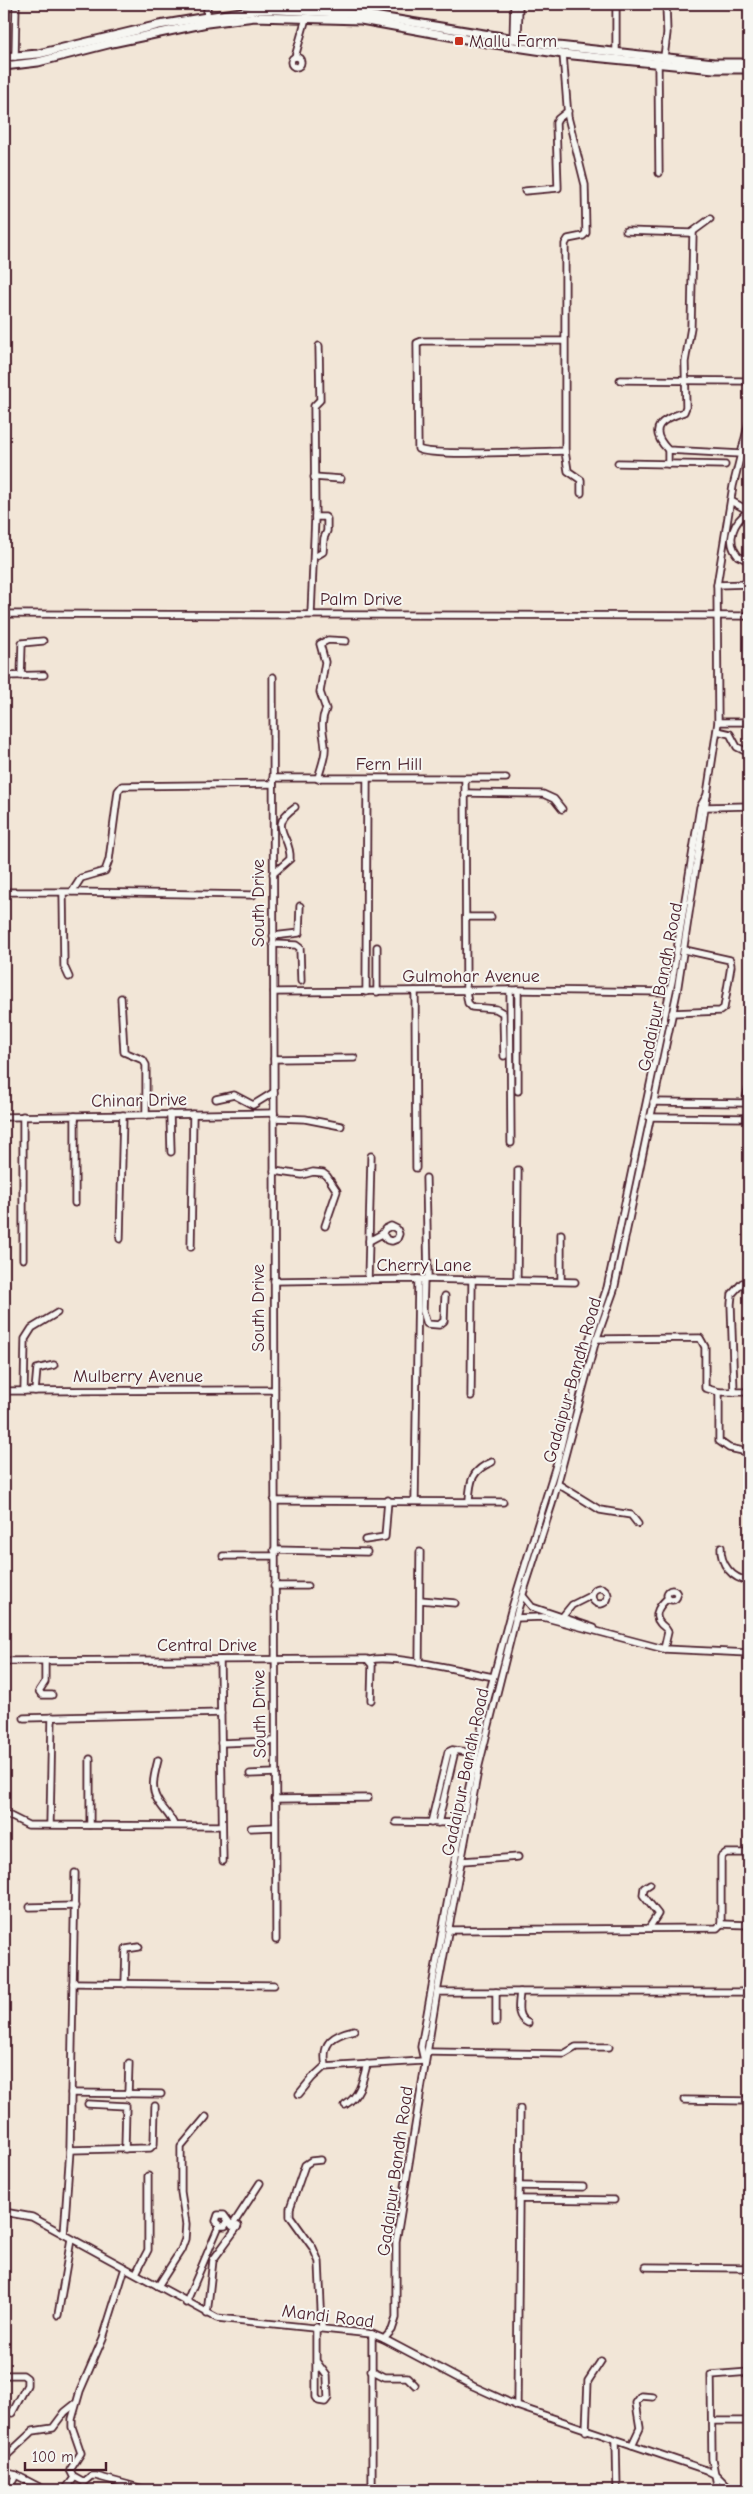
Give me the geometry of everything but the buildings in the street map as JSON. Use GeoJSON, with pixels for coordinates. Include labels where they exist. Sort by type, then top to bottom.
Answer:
{"type":"FeatureCollection","features":[{"type":"Feature","properties":{"kind":"main road"},"geometry":{"type":"LineString","coordinates":[[4,58],[255,10],[361,14],[516,40],[714,63],[749,63]]}},
{"type":"Feature","properties":{"kind":"main road"},"geometry":{"type":"LineString","coordinates":[[4,66],[38,62],[207,20],[255,17],[361,20],[488,43],[563,54],[719,70],[749,69]]}},
{"type":"Feature","properties":{"kind":"street"},"geometry":{"type":"LineString","coordinates":[[16,4],[16,57]]}},
{"type":"Feature","properties":{"kind":"street"},"geometry":{"type":"LineString","coordinates":[[207,4],[207,20]]}},
{"type":"Feature","properties":{"kind":"street"},"geometry":{"type":"LineString","coordinates":[[514,4],[516,40]]}},
{"type":"Feature","properties":{"kind":"street"},"geometry":{"type":"LineString","coordinates":[[516,40],[519,4]]}},
{"type":"Feature","properties":{"kind":"street"},"geometry":{"type":"LineString","coordinates":[[616,4],[616,52]]}},
{"type":"Feature","properties":{"kind":"street"},"geometry":{"type":"LineString","coordinates":[[664,57],[667,32],[666,4]]}},
{"type":"Feature","properties":{"kind":"street"},"geometry":{"type":"LineString","coordinates":[[295,57],[306,18]]}},
{"type":"Feature","properties":{"kind":"street"},"geometry":{"type":"LineString","coordinates":[[563,54],[568,111],[585,185],[586,233],[583,236],[568,239],[565,244],[565,451],[568,471],[580,480],[581,493]]}},
{"type":"Feature","properties":{"kind":"street"},"geometry":{"type":"LineString","coordinates":[[658,63],[659,173]]}},
{"type":"Feature","properties":{"kind":"street"},"geometry":{"type":"LineString","coordinates":[[525,191],[558,188],[556,123],[558,118],[568,111]]}},
{"type":"Feature","properties":{"kind":"street"},"geometry":{"type":"LineString","coordinates":[[668,464],[668,450],[660,439],[660,424],[664,419],[684,412],[686,404],[686,358],[690,346],[693,233],[702,223],[710,219]]}},
{"type":"Feature","properties":{"kind":"street"},"geometry":{"type":"LineString","coordinates":[[626,231],[693,233]]}},
{"type":"Feature","properties":{"kind":"street"},"geometry":{"type":"LineString","coordinates":[[565,341],[422,341],[417,343],[416,348],[418,448],[423,451],[459,452],[565,451]]}},
{"type":"Feature","properties":{"kind":"street"},"geometry":{"type":"LineString","coordinates":[[311,614],[315,517],[314,406],[320,400],[319,346]]}},
{"type":"Feature","properties":{"kind":"street"},"geometry":{"type":"LineString","coordinates":[[620,380],[745,381]]}},
{"type":"Feature","properties":{"kind":"street","name":"Gadaipur Bandh Road"},"geometry":{"type":"LineString","coordinates":[[384,2338],[392,2330],[396,2318],[396,2240],[424,2064],[428,2052],[437,1992],[479,1765],[515,1618],[558,1484],[595,1341],[614,1290],[672,1014],[707,807],[707,795],[718,722],[717,585],[731,501],[749,422]]}},
{"type":"Feature","properties":{"kind":"street"},"geometry":{"type":"LineString","coordinates":[[668,450],[741,454]]}},
{"type":"Feature","properties":{"kind":"street"},"geometry":{"type":"LineString","coordinates":[[618,463],[725,465]]}},
{"type":"Feature","properties":{"kind":"street"},"geometry":{"type":"LineString","coordinates":[[314,477],[340,479]]}},
{"type":"Feature","properties":{"kind":"street"},"geometry":{"type":"LineString","coordinates":[[731,501],[749,511],[738,520],[732,542],[738,556],[749,561]]}},
{"type":"Feature","properties":{"kind":"street"},"geometry":{"type":"LineString","coordinates":[[315,517],[325,517],[327,524],[323,552],[318,554]]}},
{"type":"Feature","properties":{"kind":"street"},"geometry":{"type":"LineString","coordinates":[[717,585],[749,584]]}},
{"type":"Feature","properties":{"kind":"street","name":"Palm Drive"},"geometry":{"type":"LineString","coordinates":[[4,614],[749,616]]}},
{"type":"Feature","properties":{"kind":"street"},"geometry":{"type":"LineString","coordinates":[[318,778],[325,746],[321,724],[322,716],[326,709],[320,692],[325,658],[320,643],[328,640],[346,641]]}},
{"type":"Feature","properties":{"kind":"street"},"geometry":{"type":"LineString","coordinates":[[21,676],[22,643],[43,641]]}},
{"type":"Feature","properties":{"kind":"street"},"geometry":{"type":"LineString","coordinates":[[4,676],[44,675]]}},
{"type":"Feature","properties":{"kind":"street","name":"South Drive"},"geometry":{"type":"LineString","coordinates":[[273,677],[273,1390],[276,1940]]}},
{"type":"Feature","properties":{"kind":"street"},"geometry":{"type":"LineString","coordinates":[[718,722],[749,722]]}},
{"type":"Feature","properties":{"kind":"street"},"geometry":{"type":"LineString","coordinates":[[717,731],[730,734],[737,747],[749,753]]}},
{"type":"Feature","properties":{"kind":"street","name":"Fern Hill"},"geometry":{"type":"LineString","coordinates":[[73,892],[81,878],[102,874],[107,867],[118,791],[122,786],[318,778],[506,778]]}},
{"type":"Feature","properties":{"kind":"street"},"geometry":{"type":"LineString","coordinates":[[366,992],[367,779]]}},
{"type":"Feature","properties":{"kind":"street"},"geometry":{"type":"LineString","coordinates":[[465,779],[466,991],[468,1003],[472,1008],[496,1009],[503,1013],[504,1056]]}},
{"type":"Feature","properties":{"kind":"street"},"geometry":{"type":"LineString","coordinates":[[465,793],[543,794],[554,799],[562,809]]}},
{"type":"Feature","properties":{"kind":"street"},"geometry":{"type":"LineString","coordinates":[[299,2094],[318,2070],[326,2066],[424,2064],[421,2047],[476,1753],[493,1677],[557,1462],[581,1364],[608,1288],[669,992],[700,807],[707,795]]}},
{"type":"Feature","properties":{"kind":"street"},"geometry":{"type":"LineString","coordinates":[[707,807],[749,806]]}},
{"type":"Feature","properties":{"kind":"street"},"geometry":{"type":"LineString","coordinates":[[273,874],[290,859],[282,834],[282,822],[283,817],[295,807]]}},
{"type":"Feature","properties":{"kind":"street"},"geometry":{"type":"LineString","coordinates":[[4,892],[253,895]]}},
{"type":"Feature","properties":{"kind":"street"},"geometry":{"type":"LineString","coordinates":[[63,893],[64,966],[69,977]]}},
{"type":"Feature","properties":{"kind":"street"},"geometry":{"type":"LineString","coordinates":[[273,936],[299,933],[300,906]]}},
{"type":"Feature","properties":{"kind":"street"},"geometry":{"type":"LineString","coordinates":[[466,917],[491,917]]}},
{"type":"Feature","properties":{"kind":"street"},"geometry":{"type":"LineString","coordinates":[[273,944],[296,945],[300,948],[301,981]]}},
{"type":"Feature","properties":{"kind":"street"},"geometry":{"type":"LineString","coordinates":[[377,947],[377,992]]}},
{"type":"Feature","properties":{"kind":"street"},"geometry":{"type":"LineString","coordinates":[[672,1014],[720,1011],[724,1008],[731,966],[730,960],[684,950]]}},
{"type":"Feature","properties":{"kind":"street"},"geometry":{"type":"LineString","coordinates":[[510,990],[511,1143]]}},
{"type":"Feature","properties":{"kind":"street","name":"Gulmohar Avenue"},"geometry":{"type":"LineString","coordinates":[[274,992],[510,990],[669,992]]}},
{"type":"Feature","properties":{"kind":"street"},"geometry":{"type":"LineString","coordinates":[[518,990],[518,1091]]}},
{"type":"Feature","properties":{"kind":"street"},"geometry":{"type":"LineString","coordinates":[[415,991],[416,1168]]}},
{"type":"Feature","properties":{"kind":"street"},"geometry":{"type":"LineString","coordinates":[[121,998],[124,1052],[143,1060],[146,1065],[146,1114]]}},
{"type":"Feature","properties":{"kind":"street"},"geometry":{"type":"LineString","coordinates":[[274,1059],[354,1058]]}},
{"type":"Feature","properties":{"kind":"street"},"geometry":{"type":"LineString","coordinates":[[653,1102],[745,1103],[748,1090]]}},
{"type":"Feature","properties":{"kind":"street"},"geometry":{"type":"LineString","coordinates":[[216,1099],[234,1095],[252,1105],[274,1092]]}},
{"type":"Feature","properties":{"kind":"street"},"geometry":{"type":"LineString","coordinates":[[170,1114],[171,1152]]}},
{"type":"Feature","properties":{"kind":"street"},"geometry":{"type":"LineString","coordinates":[[191,1247],[193,1114]]}},
{"type":"Feature","properties":{"kind":"street","name":"Chinar Drive"},"geometry":{"type":"LineString","coordinates":[[4,1116],[193,1114],[274,1116],[305,1119],[341,1126]]}},
{"type":"Feature","properties":{"kind":"street"},"geometry":{"type":"LineString","coordinates":[[120,1239],[123,1115]]}},
{"type":"Feature","properties":{"kind":"street"},"geometry":{"type":"LineString","coordinates":[[22,1259],[23,1116]]}},
{"type":"Feature","properties":{"kind":"street"},"geometry":{"type":"LineString","coordinates":[[75,1116],[75,1203]]}},
{"type":"Feature","properties":{"kind":"street"},"geometry":{"type":"LineString","coordinates":[[649,1117],[749,1118]]}},
{"type":"Feature","properties":{"kind":"street"},"geometry":{"type":"LineString","coordinates":[[368,1280],[371,1156]]}},
{"type":"Feature","properties":{"kind":"street"},"geometry":{"type":"LineString","coordinates":[[517,1280],[518,1170]]}},
{"type":"Feature","properties":{"kind":"street"},"geometry":{"type":"LineString","coordinates":[[274,1171],[302,1175],[316,1172],[327,1176],[337,1191],[325,1226]]}},
{"type":"Feature","properties":{"kind":"street"},"geometry":{"type":"LineString","coordinates":[[426,1178],[422,1311],[427,1324],[439,1325],[444,1321],[445,1296]]}},
{"type":"Feature","properties":{"kind":"street"},"geometry":{"type":"LineString","coordinates":[[369,1242],[383,1234]]}},
{"type":"Feature","properties":{"kind":"street"},"geometry":{"type":"LineString","coordinates":[[561,1234],[561,1281]]}},
{"type":"Feature","properties":{"kind":"street"},"geometry":{"type":"LineString","coordinates":[[416,1500],[423,1279]]}},
{"type":"Feature","properties":{"kind":"street","name":"Cherry Lane"},"geometry":{"type":"LineString","coordinates":[[274,1280],[423,1279],[575,1282]]}},
{"type":"Feature","properties":{"kind":"street"},"geometry":{"type":"LineString","coordinates":[[471,1396],[472,1280]]}},
{"type":"Feature","properties":{"kind":"street"},"geometry":{"type":"LineString","coordinates":[[734,1392],[730,1304],[732,1294],[742,1282]]}},
{"type":"Feature","properties":{"kind":"street"},"geometry":{"type":"LineString","coordinates":[[24,1391],[25,1339],[32,1328],[56,1313]]}},
{"type":"Feature","properties":{"kind":"street"},"geometry":{"type":"LineString","coordinates":[[595,1341],[700,1338],[705,1348],[705,1388],[719,1392],[749,1392]]}},
{"type":"Feature","properties":{"kind":"street"},"geometry":{"type":"LineString","coordinates":[[35,1391],[37,1369],[54,1365]]}},
{"type":"Feature","properties":{"kind":"street","name":"Mulberry Avenue"},"geometry":{"type":"LineString","coordinates":[[4,1391],[273,1390]]}},
{"type":"Feature","properties":{"kind":"street"},"geometry":{"type":"LineString","coordinates":[[719,1392],[719,1441],[729,1448],[742,1451]]}},
{"type":"Feature","properties":{"kind":"street"},"geometry":{"type":"LineString","coordinates":[[469,1501],[473,1474],[481,1466],[492,1462]]}},
{"type":"Feature","properties":{"kind":"street"},"geometry":{"type":"LineString","coordinates":[[558,1484],[588,1505],[600,1510],[631,1515],[638,1524]]}},
{"type":"Feature","properties":{"kind":"street"},"geometry":{"type":"LineString","coordinates":[[366,1540],[385,1537],[388,1500]]}},
{"type":"Feature","properties":{"kind":"street"},"geometry":{"type":"LineString","coordinates":[[274,1501],[416,1500],[502,1502]]}},
{"type":"Feature","properties":{"kind":"street"},"geometry":{"type":"LineString","coordinates":[[721,1546],[722,1560],[730,1572],[738,1579],[749,1581]]}},
{"type":"Feature","properties":{"kind":"street"},"geometry":{"type":"LineString","coordinates":[[223,1556],[274,1553],[367,1552]]}},
{"type":"Feature","properties":{"kind":"street"},"geometry":{"type":"LineString","coordinates":[[419,1663],[420,1552]]}},
{"type":"Feature","properties":{"kind":"street"},"geometry":{"type":"LineString","coordinates":[[274,1586],[307,1586]]}},
{"type":"Feature","properties":{"kind":"street"},"geometry":{"type":"LineString","coordinates":[[563,1616],[572,1605],[592,1595]]}},
{"type":"Feature","properties":{"kind":"street"},"geometry":{"type":"LineString","coordinates":[[523,1596],[532,1606],[589,1625],[600,1632]]}},
{"type":"Feature","properties":{"kind":"street"},"geometry":{"type":"LineString","coordinates":[[664,1649],[668,1632],[659,1622],[657,1614],[659,1607],[668,1598]]}},
{"type":"Feature","properties":{"kind":"street"},"geometry":{"type":"LineString","coordinates":[[420,1600],[454,1603]]}},
{"type":"Feature","properties":{"kind":"street"},"geometry":{"type":"LineString","coordinates":[[515,1618],[543,1617],[664,1649],[749,1653]]}},
{"type":"Feature","properties":{"kind":"street","name":"Central Drive"},"geometry":{"type":"LineString","coordinates":[[4,1661],[379,1659],[419,1663],[493,1677]]}},
{"type":"Feature","properties":{"kind":"street"},"geometry":{"type":"LineString","coordinates":[[45,1660],[45,1682],[39,1691],[42,1695],[52,1695]]}},
{"type":"Feature","properties":{"kind":"street"},"geometry":{"type":"LineString","coordinates":[[220,1660],[223,1861]]}},
{"type":"Feature","properties":{"kind":"street"},"geometry":{"type":"LineString","coordinates":[[370,1660],[372,1665],[371,1700]]}},
{"type":"Feature","properties":{"kind":"street"},"geometry":{"type":"LineString","coordinates":[[24,1718],[221,1713]]}},
{"type":"Feature","properties":{"kind":"street"},"geometry":{"type":"LineString","coordinates":[[50,1824],[52,1717]]}},
{"type":"Feature","properties":{"kind":"street"},"geometry":{"type":"LineString","coordinates":[[221,1743],[275,1741]]}},
{"type":"Feature","properties":{"kind":"street"},"geometry":{"type":"LineString","coordinates":[[431,1823],[448,1752],[453,1750],[476,1753]]}},
{"type":"Feature","properties":{"kind":"street"},"geometry":{"type":"LineString","coordinates":[[438,1823],[454,1755],[453,1750]]}},
{"type":"Feature","properties":{"kind":"street"},"geometry":{"type":"LineString","coordinates":[[90,1759],[90,1825]]}},
{"type":"Feature","properties":{"kind":"street"},"geometry":{"type":"LineString","coordinates":[[158,1760],[153,1788],[157,1799],[170,1815],[174,1825]]}},
{"type":"Feature","properties":{"kind":"street"},"geometry":{"type":"LineString","coordinates":[[250,1774],[274,1773]]}},
{"type":"Feature","properties":{"kind":"street"},"geometry":{"type":"LineString","coordinates":[[275,1799],[368,1798]]}},
{"type":"Feature","properties":{"kind":"street"},"geometry":{"type":"LineString","coordinates":[[4,1812],[28,1825],[222,1826]]}},
{"type":"Feature","properties":{"kind":"street"},"geometry":{"type":"LineString","coordinates":[[396,1822],[462,1823]]}},
{"type":"Feature","properties":{"kind":"street"},"geometry":{"type":"LineString","coordinates":[[251,1828],[275,1827]]}},
{"type":"Feature","properties":{"kind":"street"},"geometry":{"type":"LineString","coordinates":[[721,1924],[721,1857],[726,1853],[749,1853]]}},
{"type":"Feature","properties":{"kind":"street"},"geometry":{"type":"LineString","coordinates":[[462,1861],[518,1857]]}},
{"type":"Feature","properties":{"kind":"street"},"geometry":{"type":"LineString","coordinates":[[64,2234],[70,2150],[75,1873]]}},
{"type":"Feature","properties":{"kind":"street"},"geometry":{"type":"LineString","coordinates":[[649,1928],[658,1914],[643,1895],[645,1886],[650,1884]]}},
{"type":"Feature","properties":{"kind":"street"},"geometry":{"type":"LineString","coordinates":[[30,1907],[74,1906]]}},
{"type":"Feature","properties":{"kind":"street"},"geometry":{"type":"LineString","coordinates":[[449,1930],[713,1928],[721,1924],[749,1925]]}},
{"type":"Feature","properties":{"kind":"street"},"geometry":{"type":"LineString","coordinates":[[125,1984],[126,1949],[139,1946]]}},
{"type":"Feature","properties":{"kind":"street"},"geometry":{"type":"LineString","coordinates":[[73,1984],[274,1986]]}},
{"type":"Feature","properties":{"kind":"street"},"geometry":{"type":"LineString","coordinates":[[437,1992],[749,1992]]}},
{"type":"Feature","properties":{"kind":"street"},"geometry":{"type":"LineString","coordinates":[[496,1992],[496,2022]]}},
{"type":"Feature","properties":{"kind":"street"},"geometry":{"type":"LineString","coordinates":[[520,1992],[519,2013],[521,2019],[528,2023]]}},
{"type":"Feature","properties":{"kind":"street"},"geometry":{"type":"LineString","coordinates":[[326,2066],[324,2053],[331,2040],[337,2035],[354,2030]]}},
{"type":"Feature","properties":{"kind":"street"},"geometry":{"type":"LineString","coordinates":[[428,2052],[564,2054],[576,2047],[609,2048]]}},
{"type":"Feature","properties":{"kind":"street"},"geometry":{"type":"LineString","coordinates":[[128,2094],[130,2063]]}},
{"type":"Feature","properties":{"kind":"street"},"geometry":{"type":"LineString","coordinates":[[345,2105],[356,2096],[367,2064]]}},
{"type":"Feature","properties":{"kind":"street"},"geometry":{"type":"LineString","coordinates":[[70,2093],[161,2094]]}},
{"type":"Feature","properties":{"kind":"street"},"geometry":{"type":"LineString","coordinates":[[684,2100],[749,2101]]}},
{"type":"Feature","properties":{"kind":"street"},"geometry":{"type":"LineString","coordinates":[[88,2104],[126,2106],[125,2149]]}},
{"type":"Feature","properties":{"kind":"street"},"geometry":{"type":"LineString","coordinates":[[70,2150],[150,2148],[154,2144],[155,2106]]}},
{"type":"Feature","properties":{"kind":"street"},"geometry":{"type":"LineString","coordinates":[[517,2406],[520,2109]]}},
{"type":"Feature","properties":{"kind":"street"},"geometry":{"type":"LineString","coordinates":[[158,2286],[186,2239],[186,2224],[181,2192],[180,2147],[206,2117]]}},
{"type":"Feature","properties":{"kind":"street"},"geometry":{"type":"LineString","coordinates":[[316,2361],[327,2376],[328,2398],[324,2402],[319,2401],[316,2397],[316,2361],[319,2327],[319,2262],[310,2244],[292,2221],[290,2212],[305,2165],[309,2161],[321,2160]]}},
{"type":"Feature","properties":{"kind":"street"},"geometry":{"type":"LineString","coordinates":[[136,2273],[148,2250],[148,2176]]}},
{"type":"Feature","properties":{"kind":"street"},"geometry":{"type":"LineString","coordinates":[[220,2226],[216,2221],[218,2215],[224,2214],[232,2226],[260,2183]]}},
{"type":"Feature","properties":{"kind":"street"},"geometry":{"type":"LineString","coordinates":[[519,2186],[583,2187]]}},
{"type":"Feature","properties":{"kind":"street"},"geometry":{"type":"LineString","coordinates":[[519,2199],[614,2200]]}},
{"type":"Feature","properties":{"kind":"street","name":"Mandi Road"},"geometry":{"type":"LineString","coordinates":[[4,2212],[32,2217],[207,2314],[228,2321],[319,2327],[372,2334],[384,2338],[473,2386],[517,2406],[616,2442],[632,2445],[687,2463],[716,2475],[731,2490]]}},
{"type":"Feature","properties":{"kind":"street"},"geometry":{"type":"LineString","coordinates":[[220,2226],[225,2226],[228,2221]]}},
{"type":"Feature","properties":{"kind":"street"},"geometry":{"type":"LineString","coordinates":[[186,2303],[220,2226]]}},
{"type":"Feature","properties":{"kind":"street"},"geometry":{"type":"LineString","coordinates":[[207,2314],[213,2260],[238,2226]]}},
{"type":"Feature","properties":{"kind":"street"},"geometry":{"type":"LineString","coordinates":[[58,2315],[72,2239]]}},
{"type":"Feature","properties":{"kind":"street"},"geometry":{"type":"LineString","coordinates":[[646,2267],[749,2268]]}},
{"type":"Feature","properties":{"kind":"street"},"geometry":{"type":"LineString","coordinates":[[125,2268],[104,2338],[77,2402],[71,2425],[81,2452],[70,2471],[83,2482],[91,2476],[96,2476],[147,2490]]}},
{"type":"Feature","properties":{"kind":"street"},"geometry":{"type":"LineString","coordinates":[[372,2334],[372,2490]]}},
{"type":"Feature","properties":{"kind":"street"},"geometry":{"type":"LineString","coordinates":[[586,2430],[588,2382],[601,2361]]}},
{"type":"Feature","properties":{"kind":"street"},"geometry":{"type":"LineString","coordinates":[[371,2370],[386,2377],[408,2378],[414,2385]]}},
{"type":"Feature","properties":{"kind":"street"},"geometry":{"type":"LineString","coordinates":[[718,2490],[712,2460],[712,2374],[749,2372]]}},
{"type":"Feature","properties":{"kind":"street"},"geometry":{"type":"LineString","coordinates":[[4,2375],[23,2375],[28,2378],[27,2385],[12,2413]]}},
{"type":"Feature","properties":{"kind":"street"},"geometry":{"type":"LineString","coordinates":[[632,2445],[640,2428],[636,2403],[641,2396],[653,2397]]}},
{"type":"Feature","properties":{"kind":"street"},"geometry":{"type":"LineString","coordinates":[[4,2458],[33,2431],[53,2428],[65,2412],[77,2402]]}},
{"type":"Feature","properties":{"kind":"street"},"geometry":{"type":"LineString","coordinates":[[713,2421],[749,2421]]}},
{"type":"Feature","properties":{"kind":"street"},"geometry":{"type":"LineString","coordinates":[[616,2442],[617,2490]]}},
{"type":"Feature","properties":{"kind":"street"},"geometry":{"type":"LineString","coordinates":[[4,2472],[16,2475],[44,2490]]}},
{"type":"Feature","properties":{"kind":"street"},"geometry":{"type":"LineString","coordinates":[[8,2490],[16,2475]]}},
{"type":"Feature","properties":{"kind":"street"},"geometry":{"type":"LineString","coordinates":[[65,2490],[75,2477]]}},
{"type":"Feature","properties":{"kind":"street"},"geometry":{"type":"LineString","coordinates":[[576,2490],[581,2488],[589,2490]]}},
{"type":"Feature","properties":{"kind":"place","name":"Mallu Farm"},"geometry":{"type":"Point","coordinates":[459,41]}}]}
